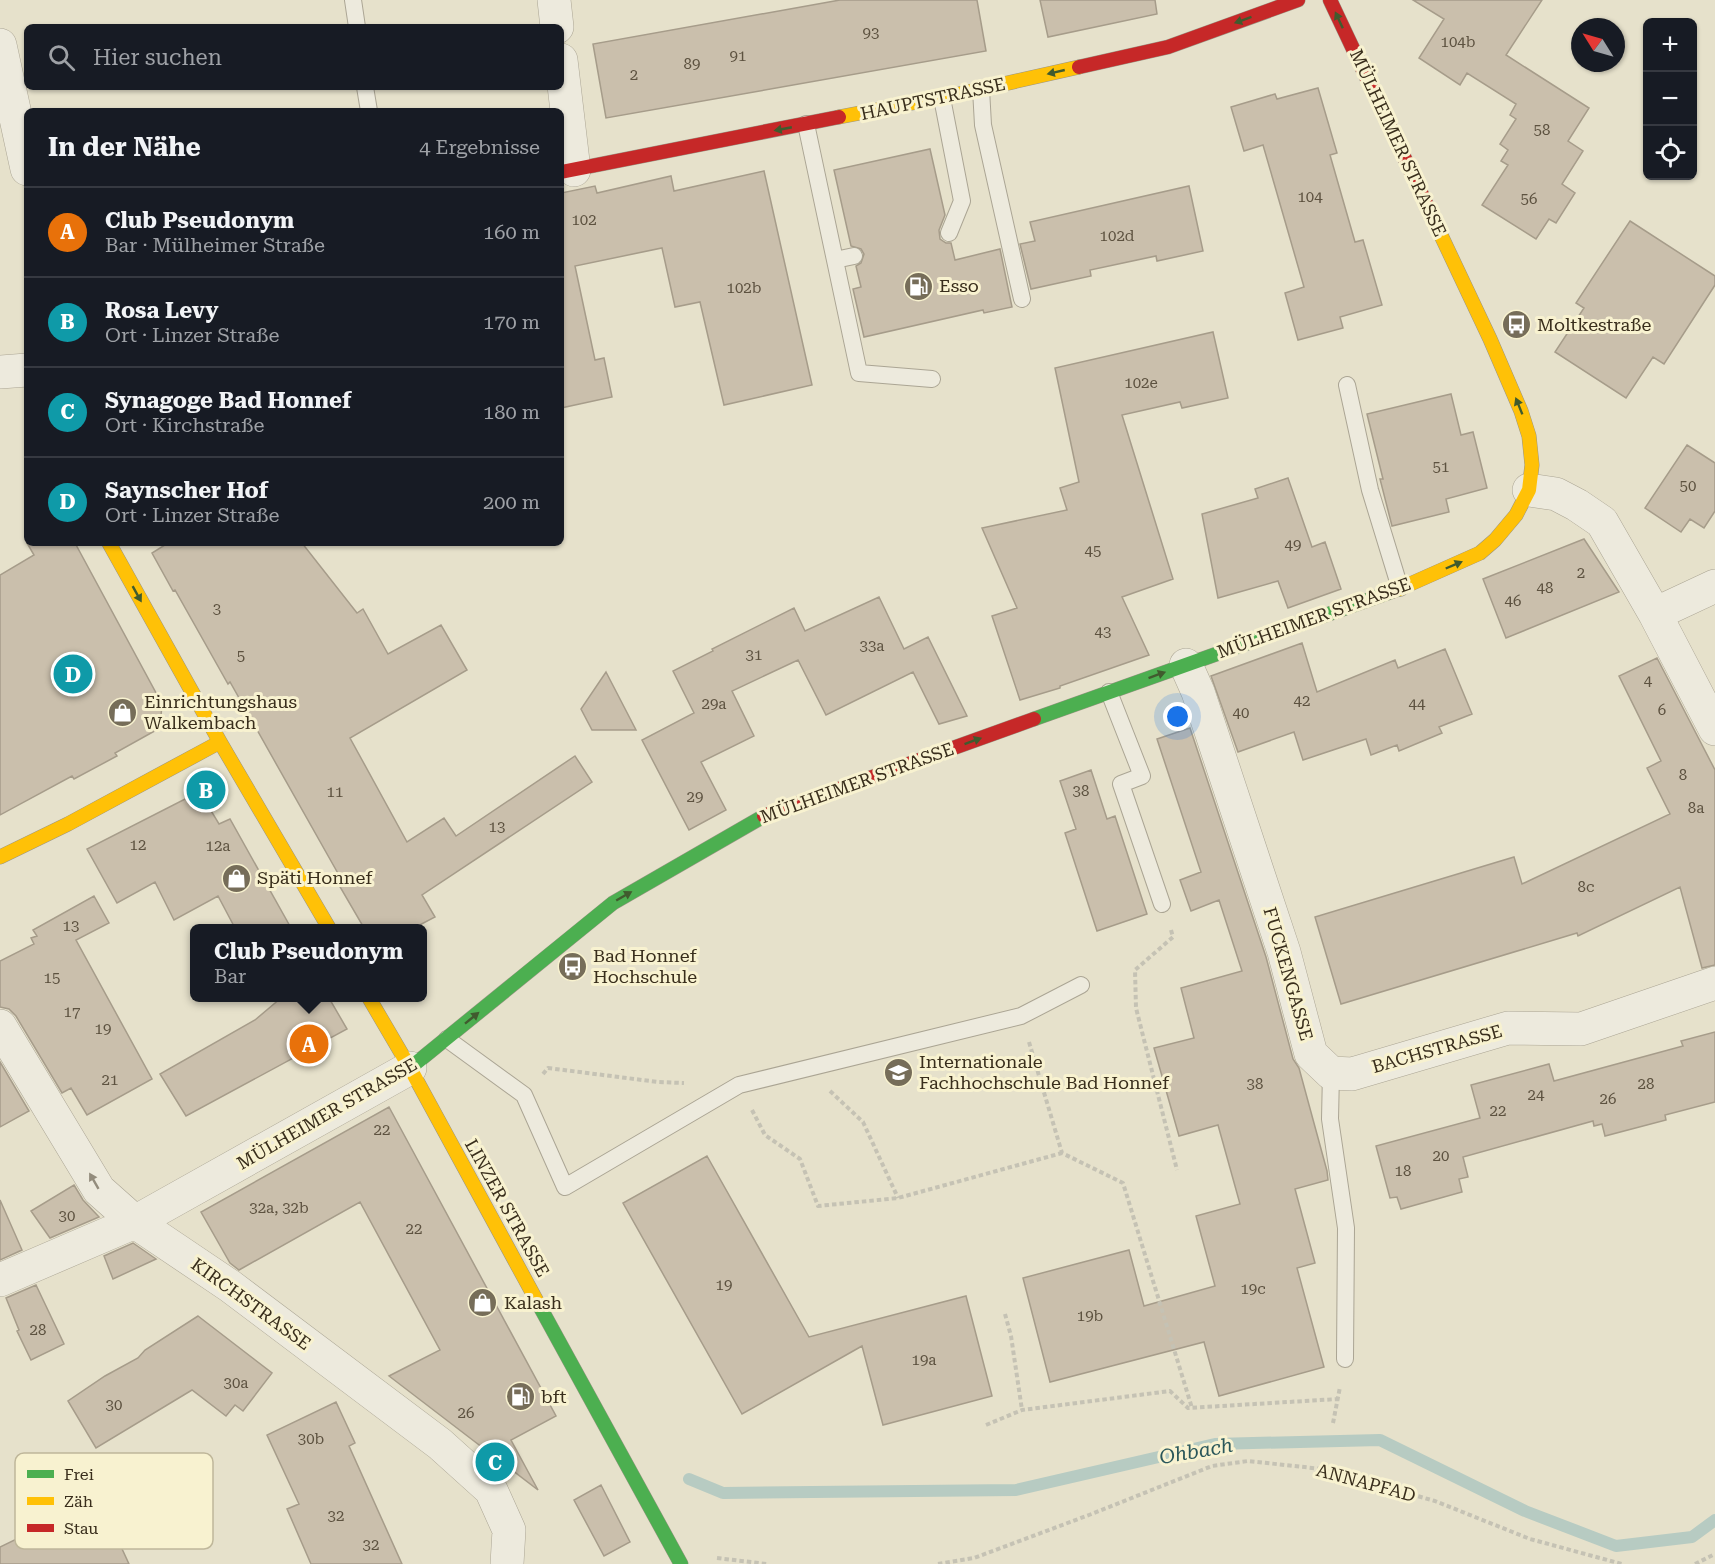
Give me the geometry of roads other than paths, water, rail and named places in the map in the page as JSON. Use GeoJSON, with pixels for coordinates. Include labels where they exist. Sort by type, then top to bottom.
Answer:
{"type":"FeatureCollection","features":[{"type":"Feature","properties":{"kind":"main road","name":"HAUPTSTRASSE"},"geometry":{"type":"LineString","coordinates":[[568,171],[942,98],[1168,47],[1298,0]]}},
{"type":"Feature","properties":{"kind":"main road","name":"MÜLHEIMER STRASSE"},"geometry":{"type":"LineString","coordinates":[[410,1068],[613,903],[758,818],[1400,588],[1480,553],[1495,540],[1516,515],[1529,490],[1532,465],[1529,436],[1521,411],[1490,339],[1330,0]]}},
{"type":"Feature","properties":{"kind":"main road"},"geometry":{"type":"LineString","coordinates":[[111,546],[220,742],[327,924]]}},
{"type":"Feature","properties":{"kind":"main road"},"geometry":{"type":"LineString","coordinates":[[0,856],[68,824],[220,742]]}},
{"type":"Feature","properties":{"kind":"main road","name":"LINZER STRASSE"},"geometry":{"type":"LineString","coordinates":[[371,1002],[410,1068],[681,1563]]}},
{"type":"Feature","properties":{"kind":"street"},"geometry":{"type":"LineString","coordinates":[[554,0],[557,24]]}},
{"type":"Feature","properties":{"kind":"street"},"geometry":{"type":"LineString","coordinates":[[1,58],[24,156]]}},
{"type":"Feature","properties":{"kind":"street"},"geometry":{"type":"LineString","coordinates":[[563,90],[568,171]]}},
{"type":"Feature","properties":{"kind":"street"},"geometry":{"type":"LineString","coordinates":[[0,372],[24,370]]}},
{"type":"Feature","properties":{"kind":"street"},"geometry":{"type":"LineString","coordinates":[[1529,490],[1556,494],[1602,522],[1715,729]]}},
{"type":"Feature","properties":{"kind":"street"},"geometry":{"type":"LineString","coordinates":[[1654,614],[1715,586]]}},
{"type":"Feature","properties":{"kind":"street","name":"FUCKENGASSE"},"geometry":{"type":"LineString","coordinates":[[1186,665],[1198,692],[1284,952],[1311,1054],[1331,1073]]}},
{"type":"Feature","properties":{"kind":"street","name":"BACHSTRASSE"},"geometry":{"type":"LineString","coordinates":[[1331,1073],[1352,1074],[1508,1028],[1581,1029],[1715,983]]}},
{"type":"Feature","properties":{"kind":"street","name":"KIRCHSTRASSE"},"geometry":{"type":"LineString","coordinates":[[0,1026],[99,1190],[135,1222],[230,1286],[440,1444],[491,1490],[509,1530],[507,1564]]}},
{"type":"Feature","properties":{"kind":"street","name":"MÜLHEIMER STRASSE"},"geometry":{"type":"LineString","coordinates":[[0,1280],[135,1222],[410,1068]]}},
{"type":"Feature","properties":{"kind":"lane"},"geometry":{"type":"LineString","coordinates":[[353,0],[357,24]]}},
{"type":"Feature","properties":{"kind":"lane"},"geometry":{"type":"LineString","coordinates":[[981,89],[983,126],[1022,299]]}},
{"type":"Feature","properties":{"kind":"lane"},"geometry":{"type":"LineString","coordinates":[[366,90],[368,108]]}},
{"type":"Feature","properties":{"kind":"lane"},"geometry":{"type":"LineString","coordinates":[[942,98],[962,201],[949,233]]}},
{"type":"Feature","properties":{"kind":"lane"},"geometry":{"type":"LineString","coordinates":[[806,124],[860,373],[932,379]]}},
{"type":"Feature","properties":{"kind":"lane"},"geometry":{"type":"LineString","coordinates":[[835,260],[854,256]]}},
{"type":"Feature","properties":{"kind":"lane"},"geometry":{"type":"LineString","coordinates":[[1347,385],[1370,490],[1400,588]]}},
{"type":"Feature","properties":{"kind":"lane"},"geometry":{"type":"LineString","coordinates":[[1109,692],[1142,776],[1121,784],[1162,904]]}},
{"type":"Feature","properties":{"kind":"lane"},"geometry":{"type":"LineString","coordinates":[[447,1039],[524,1095],[565,1187],[739,1085],[1021,1016],[1081,985]]}},
{"type":"Feature","properties":{"kind":"lane"},"geometry":{"type":"LineString","coordinates":[[1331,1073],[1330,1119],[1346,1228],[1345,1359]]}},
{"type":"Feature","properties":{"kind":"waterway","name":"Ohbach"},"geometry":{"type":"LineString","coordinates":[[689,1479],[723,1493],[1016,1490],[1215,1444],[1380,1440],[1525,1511],[1616,1546],[1692,1537],[1715,1520]]}},
{"type":"Feature","properties":{"kind":"place","name":"Esso"},"geometry":{"type":"Point","coordinates":[918,286]}},
{"type":"Feature","properties":{"kind":"place","name":"Moltkestraße"},"geometry":{"type":"Point","coordinates":[1516,325]}},
{"type":"Feature","properties":{"kind":"place","name":"Saynscher Hof"},"geometry":{"type":"Point","coordinates":[73,674]}},
{"type":"Feature","properties":{"kind":"place","name":"Einrichtungshaus Walkembach"},"geometry":{"type":"Point","coordinates":[123,712]}},
{"type":"Feature","properties":{"kind":"place","name":"Rosa Levy"},"geometry":{"type":"Point","coordinates":[206,790]}},
{"type":"Feature","properties":{"kind":"place","name":"Späti Honnef"},"geometry":{"type":"Point","coordinates":[236,878]}},
{"type":"Feature","properties":{"kind":"place","name":"Bad Honnef Hochschule"},"geometry":{"type":"Point","coordinates":[572,966]}},
{"type":"Feature","properties":{"kind":"place","name":"Club Pseudonym"},"geometry":{"type":"Point","coordinates":[309,1044]}},
{"type":"Feature","properties":{"kind":"place","name":"Internationale Fachhochschule Bad Honnef"},"geometry":{"type":"Point","coordinates":[898,1072]}},
{"type":"Feature","properties":{"kind":"place","name":"Kalash"},"geometry":{"type":"Point","coordinates":[483,1303]}},
{"type":"Feature","properties":{"kind":"place","name":"bft"},"geometry":{"type":"Point","coordinates":[520,1397]}},
{"type":"Feature","properties":{"kind":"place","name":"Synagoge Bad Honnef"},"geometry":{"type":"Point","coordinates":[495,1462]}}]}
